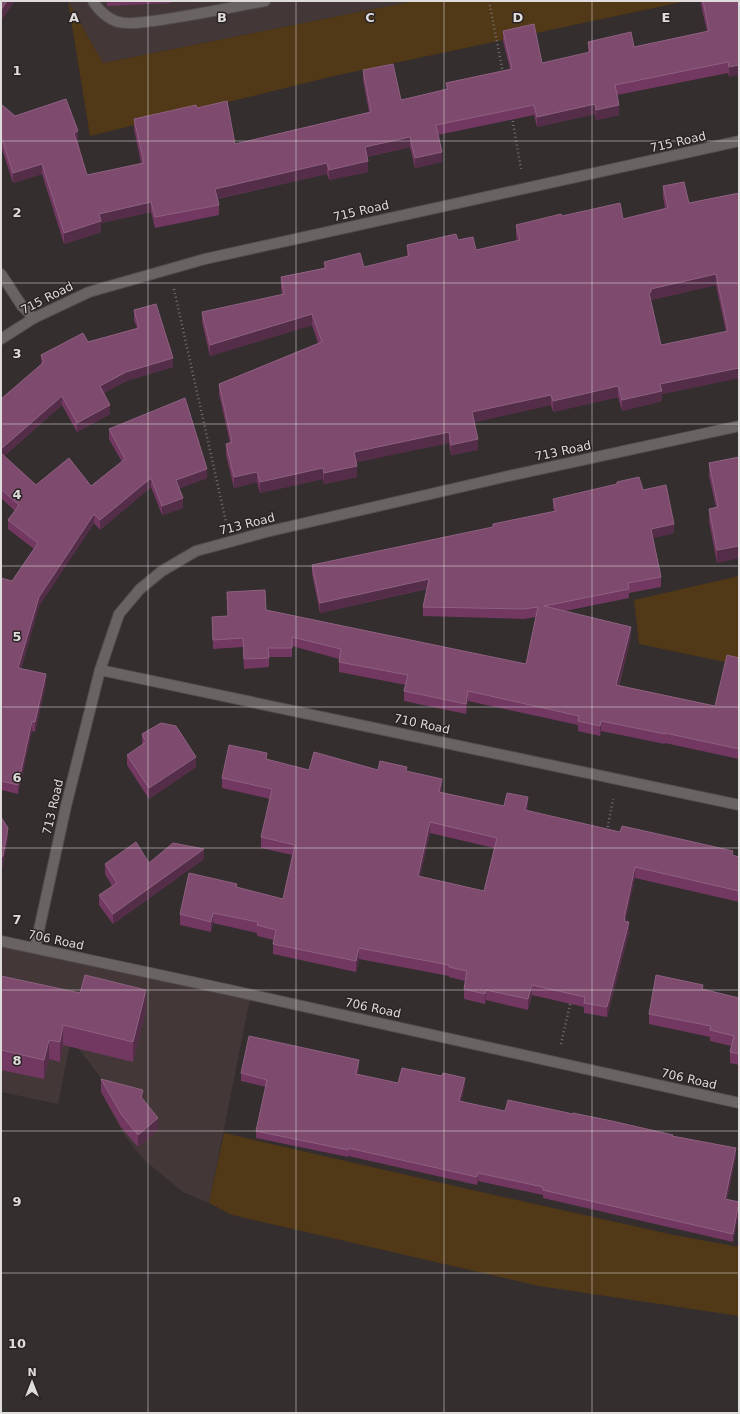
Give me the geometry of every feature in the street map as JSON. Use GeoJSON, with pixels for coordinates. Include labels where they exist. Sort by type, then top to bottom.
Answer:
{"type":"FeatureCollection","features":[{"type":"Feature","properties":{"kind":"street"},"geometry":{"type":"LineString","coordinates":[[93,1],[95,6],[106,16],[118,22],[135,23],[173,18],[265,1]]}},
{"type":"Feature","properties":{"kind":"street","name":"715 Road"},"geometry":{"type":"LineString","coordinates":[[1,339],[34,318],[89,292],[205,259],[739,141]]}},
{"type":"Feature","properties":{"kind":"street"},"geometry":{"type":"LineString","coordinates":[[1,274],[22,306],[34,318]]}},
{"type":"Feature","properties":{"kind":"street","name":"713 Road"},"geometry":{"type":"LineString","coordinates":[[35,948],[66,806],[100,670],[119,614],[140,589],[162,572],[196,550],[504,477],[739,426]]}},
{"type":"Feature","properties":{"kind":"street","name":"710 Road"},"geometry":{"type":"LineString","coordinates":[[100,670],[739,805]]}},
{"type":"Feature","properties":{"kind":"street","name":"706 Road"},"geometry":{"type":"LineString","coordinates":[[1,941],[230,990],[739,1103]]}},
{"type":"Feature","properties":{"kind":"path"},"geometry":{"type":"LineString","coordinates":[[489,1],[504,78]]}},
{"type":"Feature","properties":{"kind":"path"},"geometry":{"type":"LineString","coordinates":[[512,116],[520,163]]}},
{"type":"Feature","properties":{"kind":"path"},"geometry":{"type":"LineString","coordinates":[[175,293],[231,542]]}},
{"type":"Feature","properties":{"kind":"path"},"geometry":{"type":"LineString","coordinates":[[605,838],[618,779]]}},
{"type":"Feature","properties":{"kind":"path"},"geometry":{"type":"LineString","coordinates":[[557,1062],[572,997]]}},
{"type":"Feature","properties":{"kind":"shaded area"},"geometry":{"type":"Polygon","coordinates":[[[68,1],[414,1],[103,63],[68,1]]]}},
{"type":"Feature","properties":{"kind":"shaded area"},"geometry":{"type":"Polygon","coordinates":[[[68,1],[103,63],[414,1],[687,1],[334,76],[90,136],[68,1]]]}},
{"type":"Feature","properties":{"kind":"shaded area"},"geometry":{"type":"Polygon","coordinates":[[[739,576],[739,665],[639,644],[634,600],[739,576]]]}},
{"type":"Feature","properties":{"kind":"shaded area"},"geometry":{"type":"Polygon","coordinates":[[[1,941],[251,994],[209,1203],[183,1192],[144,1160],[125,1136],[104,1098],[107,1086],[77,1046],[70,1044],[58,1104],[1,1092],[1,941]]]}},
{"type":"Feature","properties":{"kind":"shaded area"},"geometry":{"type":"Polygon","coordinates":[[[224,1133],[674,1235],[739,1247],[739,1316],[539,1286],[232,1215],[209,1203],[224,1133]]]}},
{"type":"Feature","properties":{"kind":"building"},"geometry":{"type":"Polygon","coordinates":[[[1,1],[7,1],[1,10],[1,1]]]}},
{"type":"Feature","properties":{"kind":"building"},"geometry":{"type":"Polygon","coordinates":[[[703,1],[739,1],[739,65],[729,67],[728,62],[615,85],[619,105],[596,110],[595,104],[537,117],[534,105],[436,125],[442,152],[415,158],[410,137],[365,147],[368,161],[329,170],[327,163],[215,189],[219,205],[155,217],[151,202],[99,214],[101,221],[64,233],[42,164],[13,173],[1,136],[1,104],[15,116],[66,99],[78,131],[74,133],[87,175],[144,163],[134,119],[196,105],[197,108],[227,101],[235,144],[371,112],[363,70],[393,64],[401,100],[448,89],[446,83],[512,69],[503,31],[534,24],[542,63],[590,52],[588,42],[631,32],[634,47],[709,31],[703,1]]]}},
{"type":"Feature","properties":{"kind":"building"},"geometry":{"type":"Polygon","coordinates":[[[684,182],[689,203],[739,193],[739,368],[660,384],[662,391],[622,400],[618,386],[553,401],[551,395],[472,412],[478,439],[451,445],[449,432],[354,452],[357,466],[324,473],[323,468],[260,482],[257,472],[234,477],[226,444],[232,442],[219,384],[322,342],[312,314],[210,345],[202,312],[284,294],[281,277],[326,268],[324,262],[360,253],[364,267],[409,256],[407,245],[456,234],[458,240],[473,237],[476,250],[520,240],[516,225],[561,214],[562,216],[620,203],[623,219],[668,208],[663,186],[684,182]],[[716,274],[651,289],[651,292],[649,293],[661,345],[728,331],[716,274]]]}},
{"type":"Feature","properties":{"kind":"building"},"geometry":{"type":"Polygon","coordinates":[[[156,304],[173,358],[126,372],[100,386],[110,405],[77,423],[62,396],[1,449],[1,399],[44,362],[41,355],[83,333],[88,342],[139,328],[134,310],[156,304]]]}},
{"type":"Feature","properties":{"kind":"building"},"geometry":{"type":"Polygon","coordinates":[[[185,398],[207,469],[176,480],[183,498],[162,506],[151,478],[100,520],[94,514],[39,597],[18,668],[46,674],[35,722],[32,721],[18,785],[1,781],[1,578],[12,581],[38,543],[8,520],[19,505],[1,489],[1,453],[36,485],[69,458],[91,486],[125,459],[109,429],[185,398]]]}},
{"type":"Feature","properties":{"kind":"building"},"geometry":{"type":"Polygon","coordinates":[[[739,457],[739,546],[717,550],[709,509],[718,507],[709,463],[739,457]]]}},
{"type":"Feature","properties":{"kind":"building"},"geometry":{"type":"Polygon","coordinates":[[[639,477],[643,490],[666,485],[674,524],[651,529],[661,577],[628,583],[629,589],[544,606],[631,627],[616,685],[715,706],[727,655],[739,658],[739,749],[601,721],[600,726],[578,721],[579,716],[468,691],[466,704],[404,691],[408,675],[339,662],[341,649],[292,637],[292,648],[268,648],[269,658],[244,659],[243,638],[213,640],[212,617],[228,616],[227,592],[265,590],[266,610],[526,664],[538,607],[524,609],[423,607],[429,579],[320,603],[312,565],[493,527],[493,524],[556,511],[553,499],[617,484],[617,482],[639,477]]]}},
{"type":"Feature","properties":{"kind":"building"},"geometry":{"type":"Polygon","coordinates":[[[161,723],[176,726],[196,757],[149,788],[127,755],[146,742],[142,734],[161,723]]]}},
{"type":"Feature","properties":{"kind":"building"},"geometry":{"type":"Polygon","coordinates":[[[229,745],[267,753],[266,759],[309,770],[314,752],[378,770],[380,761],[407,767],[406,771],[442,779],[439,792],[504,806],[507,793],[528,797],[525,810],[620,832],[622,826],[733,851],[732,855],[739,857],[739,891],[635,867],[624,919],[624,921],[629,922],[607,1007],[584,1003],[585,997],[532,985],[528,999],[486,990],[485,994],[464,989],[467,971],[449,967],[449,965],[359,948],[356,961],[273,944],[276,930],[257,925],[258,922],[213,913],[211,922],[180,914],[189,873],[237,884],[236,887],[283,899],[295,845],[261,837],[272,789],[222,778],[229,745]],[[430,822],[418,876],[484,891],[497,838],[430,822]]]}},
{"type":"Feature","properties":{"kind":"building"},"geometry":{"type":"Polygon","coordinates":[[[1,817],[8,828],[3,856],[1,857],[1,817]]]}},
{"type":"Feature","properties":{"kind":"building"},"geometry":{"type":"Polygon","coordinates":[[[136,842],[149,863],[173,843],[204,849],[113,914],[99,895],[117,883],[105,864],[136,842]]]}},
{"type":"Feature","properties":{"kind":"building"},"geometry":{"type":"Polygon","coordinates":[[[85,975],[146,990],[133,1042],[63,1025],[60,1042],[49,1040],[44,1060],[1,1050],[1,976],[80,993],[85,975]]]}},
{"type":"Feature","properties":{"kind":"building"},"geometry":{"type":"Polygon","coordinates":[[[656,975],[703,985],[702,989],[739,998],[739,1054],[730,1052],[734,1036],[710,1030],[711,1026],[649,1014],[656,975]]]}},
{"type":"Feature","properties":{"kind":"building"},"geometry":{"type":"Polygon","coordinates":[[[249,1036],[359,1060],[356,1074],[398,1083],[402,1068],[442,1076],[443,1073],[465,1078],[459,1101],[505,1111],[508,1100],[612,1121],[673,1135],[672,1136],[736,1148],[725,1199],[739,1202],[733,1234],[543,1190],[543,1187],[478,1173],[477,1177],[348,1148],[348,1150],[256,1131],[267,1080],[241,1073],[249,1036]]]}},
{"type":"Feature","properties":{"kind":"building"},"geometry":{"type":"Polygon","coordinates":[[[101,1079],[143,1090],[141,1097],[158,1118],[138,1135],[121,1114],[101,1079]]]}}]}
